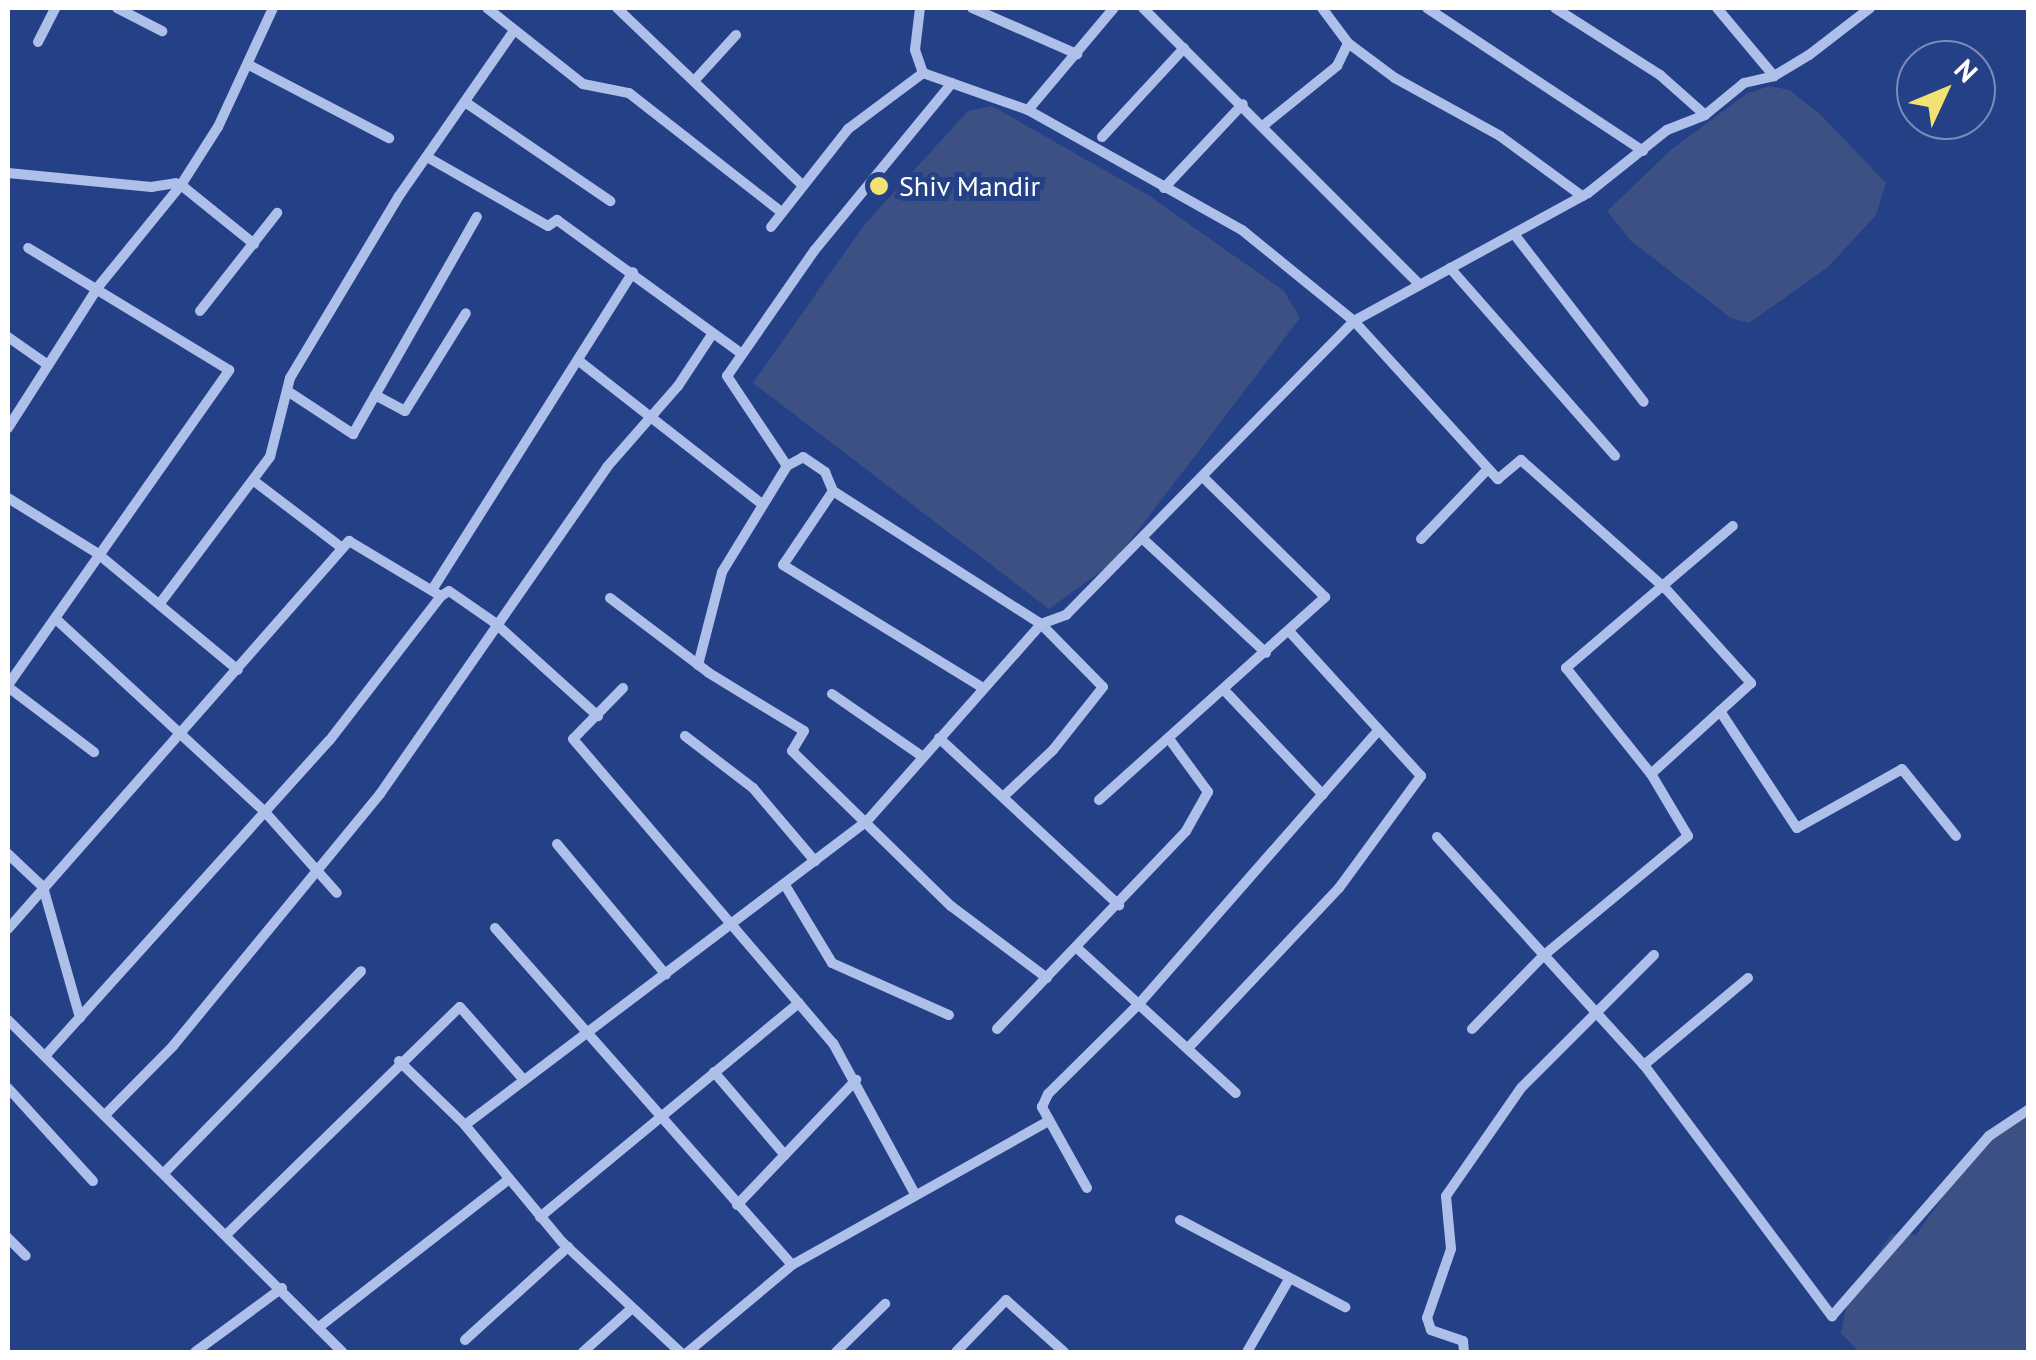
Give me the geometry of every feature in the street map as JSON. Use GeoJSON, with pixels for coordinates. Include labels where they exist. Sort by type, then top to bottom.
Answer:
{"type":"FeatureCollection","features":[{"type":"Feature","properties":{"kind":"street"},"geometry":{"type":"LineString","coordinates":[[38,42],[56,8]]}},
{"type":"Feature","properties":{"kind":"street"},"geometry":{"type":"LineString","coordinates":[[117,8],[162,31]]}},
{"type":"Feature","properties":{"kind":"street"},"geometry":{"type":"LineString","coordinates":[[8,428],[98,286],[179,184],[251,66],[273,8]]}},
{"type":"Feature","properties":{"kind":"street"},"geometry":{"type":"LineString","coordinates":[[487,8],[583,84],[629,93],[780,211]]}},
{"type":"Feature","properties":{"kind":"street"},"geometry":{"type":"LineString","coordinates":[[616,8],[801,184]]}},
{"type":"Feature","properties":{"kind":"street"},"geometry":{"type":"LineString","coordinates":[[920,8],[915,50],[923,73]]}},
{"type":"Feature","properties":{"kind":"street"},"geometry":{"type":"LineString","coordinates":[[972,8],[1077,54]]}},
{"type":"Feature","properties":{"kind":"street"},"geometry":{"type":"LineString","coordinates":[[1028,110],[1114,8]]}},
{"type":"Feature","properties":{"kind":"street"},"geometry":{"type":"LineString","coordinates":[[1143,8],[1419,284]]}},
{"type":"Feature","properties":{"kind":"street"},"geometry":{"type":"LineString","coordinates":[[1322,8],[1348,44],[1500,136],[1582,196]]}},
{"type":"Feature","properties":{"kind":"street"},"geometry":{"type":"LineString","coordinates":[[1426,8],[1643,151]]}},
{"type":"Feature","properties":{"kind":"street"},"geometry":{"type":"LineString","coordinates":[[1554,8],[1660,75],[1704,115]]}},
{"type":"Feature","properties":{"kind":"street"},"geometry":{"type":"LineString","coordinates":[[1717,8],[1774,76]]}},
{"type":"Feature","properties":{"kind":"street"},"geometry":{"type":"LineString","coordinates":[[465,1124],[867,821],[981,687],[1041,624],[1066,616],[1354,321],[1582,196],[1667,130],[1704,115],[1744,83],[1774,76],[1870,8]]}},
{"type":"Feature","properties":{"kind":"street"},"geometry":{"type":"LineString","coordinates":[[162,602],[270,457],[290,378],[426,157],[513,32]]}},
{"type":"Feature","properties":{"kind":"street"},"geometry":{"type":"LineString","coordinates":[[694,80],[736,35]]}},
{"type":"Feature","properties":{"kind":"street"},"geometry":{"type":"LineString","coordinates":[[1264,125],[1337,66],[1348,44]]}},
{"type":"Feature","properties":{"kind":"street"},"geometry":{"type":"LineString","coordinates":[[1102,137],[1184,48]]}},
{"type":"Feature","properties":{"kind":"street"},"geometry":{"type":"LineString","coordinates":[[251,66],[389,138]]}},
{"type":"Feature","properties":{"kind":"street"},"geometry":{"type":"LineString","coordinates":[[923,73],[1028,110],[1242,230],[1354,321],[1498,480],[1521,460],[1666,589],[1751,682],[1652,774]]}},
{"type":"Feature","properties":{"kind":"street"},"geometry":{"type":"LineString","coordinates":[[771,226],[848,129],[923,73]]}},
{"type":"Feature","properties":{"kind":"street"},"geometry":{"type":"LineString","coordinates":[[787,466],[727,376],[814,251],[952,84]]}},
{"type":"Feature","properties":{"kind":"street"},"geometry":{"type":"LineString","coordinates":[[465,102],[610,201]]}},
{"type":"Feature","properties":{"kind":"street"},"geometry":{"type":"LineString","coordinates":[[1164,188],[1243,104]]}},
{"type":"Feature","properties":{"kind":"street"},"geometry":{"type":"LineString","coordinates":[[426,157],[548,226],[557,220],[633,272],[710,336],[742,354]]}},
{"type":"Feature","properties":{"kind":"street"},"geometry":{"type":"LineString","coordinates":[[8,173],[151,187],[179,184],[254,244]]}},
{"type":"Feature","properties":{"kind":"street"},"geometry":{"type":"LineString","coordinates":[[200,311],[276,213]]}},
{"type":"Feature","properties":{"kind":"street"},"geometry":{"type":"LineString","coordinates":[[289,392],[353,434],[477,217]]}},
{"type":"Feature","properties":{"kind":"street"},"geometry":{"type":"LineString","coordinates":[[1514,234],[1644,402]]}},
{"type":"Feature","properties":{"kind":"street"},"geometry":{"type":"LineString","coordinates":[[28,248],[98,286],[229,370],[96,553],[57,620],[8,686],[94,752]]}},
{"type":"Feature","properties":{"kind":"street"},"geometry":{"type":"LineString","coordinates":[[1450,268],[1614,456]]}},
{"type":"Feature","properties":{"kind":"street"},"geometry":{"type":"LineString","coordinates":[[45,1056],[265,812],[436,593],[633,272]]}},
{"type":"Feature","properties":{"kind":"street"},"geometry":{"type":"LineString","coordinates":[[375,394],[405,411],[466,312]]}},
{"type":"Feature","properties":{"kind":"street"},"geometry":{"type":"LineString","coordinates":[[105,1116],[173,1046],[380,794],[495,623],[710,336]]}},
{"type":"Feature","properties":{"kind":"street"},"geometry":{"type":"LineString","coordinates":[[8,337],[48,365]]}},
{"type":"Feature","properties":{"kind":"street"},"geometry":{"type":"LineString","coordinates":[[579,361],[761,503]]}},
{"type":"Feature","properties":{"kind":"street"},"geometry":{"type":"LineString","coordinates":[[698,665],[722,572],[787,466],[803,457],[825,472],[833,491],[1041,624],[1103,686],[1053,750],[1005,795]]}},
{"type":"Feature","properties":{"kind":"street"},"geometry":{"type":"LineString","coordinates":[[1421,540],[1488,470]]}},
{"type":"Feature","properties":{"kind":"street"},"geometry":{"type":"LineString","coordinates":[[1099,800],[1226,692],[1325,597],[1203,477]]}},
{"type":"Feature","properties":{"kind":"street"},"geometry":{"type":"LineString","coordinates":[[254,481],[341,547]]}},
{"type":"Feature","properties":{"kind":"street"},"geometry":{"type":"LineString","coordinates":[[833,491],[783,565],[981,687]]}},
{"type":"Feature","properties":{"kind":"street"},"geometry":{"type":"LineString","coordinates":[[8,498],[96,553],[162,602],[238,670]]}},
{"type":"Feature","properties":{"kind":"street"},"geometry":{"type":"LineString","coordinates":[[1472,1030],[1543,956],[1688,836],[1652,774],[1566,668],[1666,589],[1733,526]]}},
{"type":"Feature","properties":{"kind":"street"},"geometry":{"type":"LineString","coordinates":[[1142,538],[1266,653]]}},
{"type":"Feature","properties":{"kind":"street"},"geometry":{"type":"LineString","coordinates":[[8,929],[349,541],[436,593],[449,592],[495,623],[598,716]]}},
{"type":"Feature","properties":{"kind":"street"},"geometry":{"type":"LineString","coordinates":[[610,598],[698,665],[804,731],[792,751],[951,906],[1048,978]]}},
{"type":"Feature","properties":{"kind":"street"},"geometry":{"type":"LineString","coordinates":[[57,620],[265,812],[337,893]]}},
{"type":"Feature","properties":{"kind":"street"},"geometry":{"type":"LineString","coordinates":[[1190,1046],[1339,888],[1421,776],[1289,632]]}},
{"type":"Feature","properties":{"kind":"street"},"geometry":{"type":"LineString","coordinates":[[622,688],[573,739],[799,1003],[856,1080],[916,1194]]}},
{"type":"Feature","properties":{"kind":"street"},"geometry":{"type":"LineString","coordinates":[[1226,692],[1322,795]]}},
{"type":"Feature","properties":{"kind":"street"},"geometry":{"type":"LineString","coordinates":[[832,694],[923,757]]}},
{"type":"Feature","properties":{"kind":"street"},"geometry":{"type":"LineString","coordinates":[[1720,711],[1798,828],[1902,769],[1956,836]]}},
{"type":"Feature","properties":{"kind":"street"},"geometry":{"type":"LineString","coordinates":[[1087,1188],[1042,1107],[1048,1094],[1138,1004],[1377,732]]}},
{"type":"Feature","properties":{"kind":"street"},"geometry":{"type":"LineString","coordinates":[[684,736],[753,788],[815,861]]}},
{"type":"Feature","properties":{"kind":"street"},"geometry":{"type":"LineString","coordinates":[[938,738],[1005,795],[1119,906]]}},
{"type":"Feature","properties":{"kind":"street"},"geometry":{"type":"LineString","coordinates":[[997,1030],[1119,906],[1186,831],[1208,792],[1170,740]]}},
{"type":"Feature","properties":{"kind":"street"},"geometry":{"type":"LineString","coordinates":[[1437,837],[1644,1065],[1832,1316],[1989,1136],[2028,1110]]}},
{"type":"Feature","properties":{"kind":"street"},"geometry":{"type":"LineString","coordinates":[[557,844],[666,975]]}},
{"type":"Feature","properties":{"kind":"street"},"geometry":{"type":"LineString","coordinates":[[8,854],[43,887],[80,1018]]}},
{"type":"Feature","properties":{"kind":"street"},"geometry":{"type":"LineString","coordinates":[[784,884],[832,963],[949,1014]]}},
{"type":"Feature","properties":{"kind":"street"},"geometry":{"type":"LineString","coordinates":[[495,928],[792,1265]]}},
{"type":"Feature","properties":{"kind":"street"},"geometry":{"type":"LineString","coordinates":[[1078,948],[1190,1046],[1236,1093]]}},
{"type":"Feature","properties":{"kind":"street"},"geometry":{"type":"LineString","coordinates":[[1464,1352],[1464,1341],[1431,1330],[1427,1318],[1451,1248],[1446,1196],[1521,1088],[1654,955]]}},
{"type":"Feature","properties":{"kind":"street"},"geometry":{"type":"LineString","coordinates":[[164,1173],[362,971]]}},
{"type":"Feature","properties":{"kind":"street"},"geometry":{"type":"LineString","coordinates":[[1644,1065],[1748,978]]}},
{"type":"Feature","properties":{"kind":"street"},"geometry":{"type":"LineString","coordinates":[[540,1217],[799,1003]]}},
{"type":"Feature","properties":{"kind":"street"},"geometry":{"type":"LineString","coordinates":[[227,1234],[398,1061],[460,1007],[524,1080]]}},
{"type":"Feature","properties":{"kind":"street"},"geometry":{"type":"LineString","coordinates":[[10,1027],[45,1056],[227,1234],[342,1352]]}},
{"type":"Feature","properties":{"kind":"street"},"geometry":{"type":"LineString","coordinates":[[398,1061],[465,1124],[568,1248],[680,1352]]}},
{"type":"Feature","properties":{"kind":"street"},"geometry":{"type":"LineString","coordinates":[[714,1072],[785,1155]]}},
{"type":"Feature","properties":{"kind":"street"},"geometry":{"type":"LineString","coordinates":[[737,1205],[856,1080]]}},
{"type":"Feature","properties":{"kind":"street"},"geometry":{"type":"LineString","coordinates":[[8,1088],[93,1180]]}},
{"type":"Feature","properties":{"kind":"street"},"geometry":{"type":"LineString","coordinates":[[688,1352],[792,1265],[1049,1121]]}},
{"type":"Feature","properties":{"kind":"street"},"geometry":{"type":"LineString","coordinates":[[319,1328],[508,1180]]}},
{"type":"Feature","properties":{"kind":"street"},"geometry":{"type":"LineString","coordinates":[[1180,1220],[1288,1281],[1345,1306]]}},
{"type":"Feature","properties":{"kind":"street"},"geometry":{"type":"LineString","coordinates":[[8,1238],[26,1256]]}},
{"type":"Feature","properties":{"kind":"street"},"geometry":{"type":"LineString","coordinates":[[465,1340],[568,1248]]}},
{"type":"Feature","properties":{"kind":"street"},"geometry":{"type":"LineString","coordinates":[[1247,1352],[1288,1281]]}},
{"type":"Feature","properties":{"kind":"street"},"geometry":{"type":"LineString","coordinates":[[195,1352],[282,1288]]}},
{"type":"Feature","properties":{"kind":"street"},"geometry":{"type":"LineString","coordinates":[[956,1352],[1006,1300],[1064,1352]]}},
{"type":"Feature","properties":{"kind":"street"},"geometry":{"type":"LineString","coordinates":[[836,1352],[885,1304]]}},
{"type":"Feature","properties":{"kind":"street"},"geometry":{"type":"LineString","coordinates":[[583,1352],[632,1308]]}},
{"type":"Feature","properties":{"kind":"water"},"geometry":{"type":"Polygon","coordinates":[[[1769,86],[1789,90],[1819,113],[1886,183],[1876,215],[1828,267],[1749,323],[1731,318],[1631,241],[1607,211],[1671,150],[1746,94],[1769,86]]]}},
{"type":"Feature","properties":{"kind":"water"},"geometry":{"type":"Polygon","coordinates":[[[992,106],[1148,195],[1284,291],[1300,318],[1114,562],[1049,609],[753,383],[865,224],[968,111],[992,106]]]}},
{"type":"Feature","properties":{"kind":"water"},"geometry":{"type":"Polygon","coordinates":[[[2028,1115],[2028,1352],[1859,1352],[1841,1333],[1849,1294],[1892,1234],[1916,1235],[1969,1160],[2010,1123],[2028,1115]]]}},
{"type":"Feature","properties":{"kind":"place","name":"Shiv Mandir"},"geometry":{"type":"Point","coordinates":[879,186]}}]}
